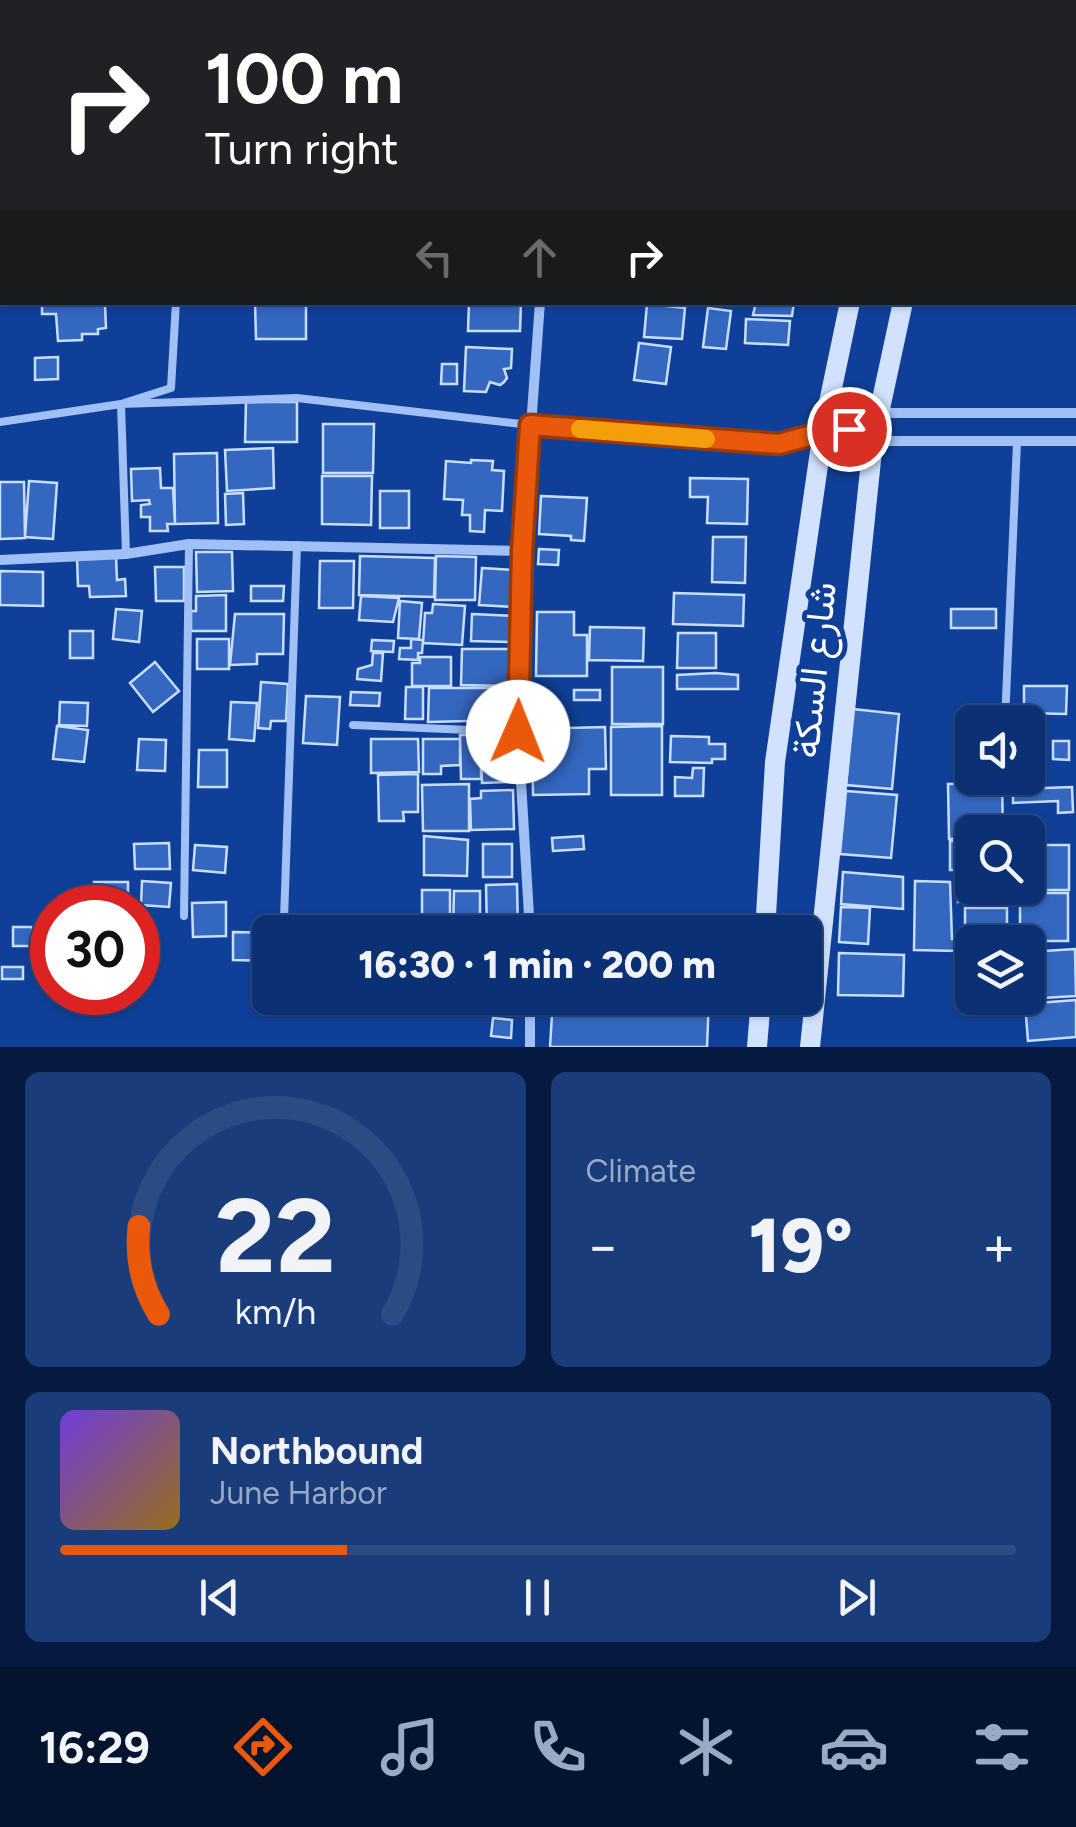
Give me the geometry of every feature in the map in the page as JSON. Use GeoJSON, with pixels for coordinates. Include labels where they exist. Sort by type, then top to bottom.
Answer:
{"type":"FeatureCollection","features":[{"type":"Feature","properties":{"kind":"main road","name":"شارع السكة"},"geometry":{"type":"LineString","coordinates":[[766,915],[776,762],[823,432],[849,305]]}},
{"type":"Feature","properties":{"kind":"main road","name":"شارع السكة"},"geometry":{"type":"LineString","coordinates":[[810,1047],[873,441],[902,305]]}},
{"type":"Feature","properties":{"kind":"main road"},"geometry":{"type":"LineString","coordinates":[[758,1047],[759,1015]]}},
{"type":"Feature","properties":{"kind":"street"},"geometry":{"type":"LineString","coordinates":[[529,915],[518,732],[522,551],[540,305]]}},
{"type":"Feature","properties":{"kind":"street"},"geometry":{"type":"LineString","coordinates":[[849,429],[879,413],[1076,413]]}},
{"type":"Feature","properties":{"kind":"street"},"geometry":{"type":"LineString","coordinates":[[849,429],[873,441],[1076,441]]}},
{"type":"Feature","properties":{"kind":"street"},"geometry":{"type":"LineString","coordinates":[[0,560],[126,554],[189,544],[522,551]]}},
{"type":"Feature","properties":{"kind":"street"},"geometry":{"type":"LineString","coordinates":[[530,1015],[530,1047]]}},
{"type":"Feature","properties":{"kind":"lane"},"geometry":{"type":"LineString","coordinates":[[121,404],[171,388],[176,305]]}},
{"type":"Feature","properties":{"kind":"lane"},"geometry":{"type":"LineString","coordinates":[[0,422],[121,404],[296,398],[530,425],[779,444],[849,429]]}},
{"type":"Feature","properties":{"kind":"lane"},"geometry":{"type":"LineString","coordinates":[[121,404],[126,554]]}},
{"type":"Feature","properties":{"kind":"lane"},"geometry":{"type":"LineString","coordinates":[[1007,705],[1016,442]]}},
{"type":"Feature","properties":{"kind":"lane"},"geometry":{"type":"LineString","coordinates":[[184,916],[189,544]]}},
{"type":"Feature","properties":{"kind":"lane"},"geometry":{"type":"LineString","coordinates":[[284,915],[297,545]]}},
{"type":"Feature","properties":{"kind":"lane"},"geometry":{"type":"LineString","coordinates":[[353,725],[518,732]]}},
{"type":"Feature","properties":{"kind":"building"},"geometry":{"type":"Polygon","coordinates":[[[42,305],[105,305],[106,328],[98,329],[98,334],[82,334],[82,340],[58,341],[56,314],[42,314],[42,305]]]}},
{"type":"Feature","properties":{"kind":"building"},"geometry":{"type":"Polygon","coordinates":[[[255,305],[306,305],[306,339],[256,339],[255,305]]]}},
{"type":"Feature","properties":{"kind":"building"},"geometry":{"type":"Polygon","coordinates":[[[469,305],[521,305],[520,331],[468,331],[469,305]]]}},
{"type":"Feature","properties":{"kind":"building"},"geometry":{"type":"Polygon","coordinates":[[[647,305],[685,308],[682,339],[644,337],[647,305]]]}},
{"type":"Feature","properties":{"kind":"building"},"geometry":{"type":"Polygon","coordinates":[[[755,305],[794,305],[792,316],[753,315],[755,305]]]}},
{"type":"Feature","properties":{"kind":"building"},"geometry":{"type":"Polygon","coordinates":[[[708,308],[731,311],[726,349],[703,347],[708,308]]]}},
{"type":"Feature","properties":{"kind":"building"},"geometry":{"type":"Polygon","coordinates":[[[746,319],[790,321],[788,345],[745,343],[746,319]]]}},
{"type":"Feature","properties":{"kind":"building"},"geometry":{"type":"Polygon","coordinates":[[[639,343],[671,347],[666,384],[634,380],[639,343]]]}},
{"type":"Feature","properties":{"kind":"building"},"geometry":{"type":"Polygon","coordinates":[[[466,347],[512,349],[511,368],[504,369],[504,382],[490,382],[486,392],[464,391],[466,347]]]}},
{"type":"Feature","properties":{"kind":"building"},"geometry":{"type":"Polygon","coordinates":[[[58,357],[58,379],[35,380],[35,358],[58,357]]]}},
{"type":"Feature","properties":{"kind":"building"},"geometry":{"type":"Polygon","coordinates":[[[442,364],[457,364],[457,384],[441,384],[442,364]]]}},
{"type":"Feature","properties":{"kind":"building"},"geometry":{"type":"Polygon","coordinates":[[[246,402],[297,402],[297,442],[245,442],[246,402]]]}},
{"type":"Feature","properties":{"kind":"building"},"geometry":{"type":"Polygon","coordinates":[[[323,424],[374,424],[373,473],[323,473],[323,424]]]}},
{"type":"Feature","properties":{"kind":"building"},"geometry":{"type":"Polygon","coordinates":[[[273,448],[274,488],[227,491],[225,450],[273,448]]]}},
{"type":"Feature","properties":{"kind":"building"},"geometry":{"type":"Polygon","coordinates":[[[217,453],[218,523],[175,524],[174,454],[217,453]]]}},
{"type":"Feature","properties":{"kind":"building"},"geometry":{"type":"Polygon","coordinates":[[[446,461],[493,461],[492,470],[504,471],[502,511],[485,510],[484,532],[470,531],[470,515],[462,515],[463,500],[444,499],[446,461]]]}},
{"type":"Feature","properties":{"kind":"building"},"geometry":{"type":"Polygon","coordinates":[[[160,468],[161,488],[173,488],[175,524],[167,524],[168,531],[150,531],[150,517],[141,517],[141,505],[150,504],[149,500],[132,501],[131,469],[160,468]]]}},
{"type":"Feature","properties":{"kind":"building"},"geometry":{"type":"Polygon","coordinates":[[[322,476],[372,476],[371,525],[322,524],[322,476]]]}},
{"type":"Feature","properties":{"kind":"building"},"geometry":{"type":"Polygon","coordinates":[[[690,478],[748,479],[747,524],[707,523],[708,497],[690,497],[690,478]]]}},
{"type":"Feature","properties":{"kind":"building"},"geometry":{"type":"Polygon","coordinates":[[[29,481],[57,483],[53,539],[25,537],[29,481]]]}},
{"type":"Feature","properties":{"kind":"building"},"geometry":{"type":"Polygon","coordinates":[[[0,482],[24,482],[25,538],[0,539],[0,482]]]}},
{"type":"Feature","properties":{"kind":"building"},"geometry":{"type":"Polygon","coordinates":[[[380,491],[409,491],[409,528],[380,528],[380,491]]]}},
{"type":"Feature","properties":{"kind":"building"},"geometry":{"type":"Polygon","coordinates":[[[243,493],[244,524],[226,525],[225,494],[243,493]]]}},
{"type":"Feature","properties":{"kind":"building"},"geometry":{"type":"Polygon","coordinates":[[[541,496],[587,498],[584,541],[539,534],[541,496]]]}},
{"type":"Feature","properties":{"kind":"building"},"geometry":{"type":"Polygon","coordinates":[[[713,537],[746,537],[745,583],[712,582],[713,537]]]}},
{"type":"Feature","properties":{"kind":"building"},"geometry":{"type":"Polygon","coordinates":[[[539,549],[559,550],[558,565],[538,564],[539,549]]]}},
{"type":"Feature","properties":{"kind":"building"},"geometry":{"type":"Polygon","coordinates":[[[196,552],[232,552],[233,591],[197,592],[196,552]]]}},
{"type":"Feature","properties":{"kind":"building"},"geometry":{"type":"Polygon","coordinates":[[[360,556],[435,558],[434,597],[359,595],[360,556]]]}},
{"type":"Feature","properties":{"kind":"building"},"geometry":{"type":"Polygon","coordinates":[[[436,556],[476,557],[475,600],[435,600],[436,556]]]}},
{"type":"Feature","properties":{"kind":"building"},"geometry":{"type":"Polygon","coordinates":[[[116,557],[117,580],[125,579],[126,596],[90,597],[89,586],[78,586],[77,558],[116,557]]]}},
{"type":"Feature","properties":{"kind":"building"},"geometry":{"type":"Polygon","coordinates":[[[320,561],[354,561],[353,608],[319,608],[320,561]]]}},
{"type":"Feature","properties":{"kind":"building"},"geometry":{"type":"Polygon","coordinates":[[[155,567],[184,567],[184,601],[156,601],[155,567]]]}},
{"type":"Feature","properties":{"kind":"building"},"geometry":{"type":"Polygon","coordinates":[[[482,568],[516,570],[513,607],[479,605],[482,568]]]}},
{"type":"Feature","properties":{"kind":"building"},"geometry":{"type":"Polygon","coordinates":[[[0,571],[43,572],[43,606],[0,605],[0,571]]]}},
{"type":"Feature","properties":{"kind":"building"},"geometry":{"type":"Polygon","coordinates":[[[251,586],[284,586],[283,601],[251,601],[251,586]]]}},
{"type":"Feature","properties":{"kind":"building"},"geometry":{"type":"Polygon","coordinates":[[[674,593],[744,595],[743,626],[673,624],[674,593]]]}},
{"type":"Feature","properties":{"kind":"building"},"geometry":{"type":"Polygon","coordinates":[[[226,595],[226,631],[191,631],[196,596],[226,595]]]}},
{"type":"Feature","properties":{"kind":"building"},"geometry":{"type":"Polygon","coordinates":[[[361,596],[399,598],[393,622],[359,620],[361,596]]]}},
{"type":"Feature","properties":{"kind":"building"},"geometry":{"type":"Polygon","coordinates":[[[400,601],[422,603],[419,639],[398,638],[400,601]]]}},
{"type":"Feature","properties":{"kind":"building"},"geometry":{"type":"Polygon","coordinates":[[[433,604],[465,606],[462,645],[423,643],[425,613],[432,613],[433,604]]]}},
{"type":"Feature","properties":{"kind":"building"},"geometry":{"type":"Polygon","coordinates":[[[116,609],[142,611],[139,642],[113,639],[116,609]]]}},
{"type":"Feature","properties":{"kind":"building"},"geometry":{"type":"Polygon","coordinates":[[[951,609],[996,609],[996,628],[951,628],[951,609]]]}},
{"type":"Feature","properties":{"kind":"building"},"geometry":{"type":"Polygon","coordinates":[[[537,612],[574,612],[574,635],[587,635],[587,676],[536,676],[537,612]]]}},
{"type":"Feature","properties":{"kind":"building"},"geometry":{"type":"Polygon","coordinates":[[[235,614],[284,614],[283,654],[257,654],[257,664],[230,665],[235,614]]]}},
{"type":"Feature","properties":{"kind":"building"},"geometry":{"type":"Polygon","coordinates":[[[472,614],[514,616],[513,642],[471,641],[472,614]]]}},
{"type":"Feature","properties":{"kind":"building"},"geometry":{"type":"Polygon","coordinates":[[[590,627],[644,628],[643,661],[589,660],[590,627]]]}},
{"type":"Feature","properties":{"kind":"building"},"geometry":{"type":"Polygon","coordinates":[[[70,631],[93,631],[93,658],[70,658],[70,631]]]}},
{"type":"Feature","properties":{"kind":"building"},"geometry":{"type":"Polygon","coordinates":[[[678,633],[716,633],[716,668],[677,668],[678,633]]]}},
{"type":"Feature","properties":{"kind":"building"},"geometry":{"type":"Polygon","coordinates":[[[197,639],[229,639],[229,669],[197,669],[197,639]]]}},
{"type":"Feature","properties":{"kind":"building"},"geometry":{"type":"Polygon","coordinates":[[[411,639],[423,640],[418,660],[399,659],[400,648],[411,648],[411,639]]]}},
{"type":"Feature","properties":{"kind":"building"},"geometry":{"type":"Polygon","coordinates":[[[372,640],[394,641],[393,652],[371,651],[372,640]]]}},
{"type":"Feature","properties":{"kind":"building"},"geometry":{"type":"Polygon","coordinates":[[[462,649],[510,649],[510,686],[461,685],[462,649]]]}},
{"type":"Feature","properties":{"kind":"building"},"geometry":{"type":"Polygon","coordinates":[[[373,653],[383,653],[381,681],[357,679],[358,669],[372,665],[373,653]]]}},
{"type":"Feature","properties":{"kind":"building"},"geometry":{"type":"Polygon","coordinates":[[[420,657],[451,657],[451,686],[412,686],[412,663],[420,663],[420,657]]]}},
{"type":"Feature","properties":{"kind":"building"},"geometry":{"type":"Polygon","coordinates":[[[155,662],[179,691],[153,712],[130,683],[155,662]]]}},
{"type":"Feature","properties":{"kind":"building"},"geometry":{"type":"Polygon","coordinates":[[[612,667],[663,667],[663,724],[612,724],[612,667]]]}},
{"type":"Feature","properties":{"kind":"building"},"geometry":{"type":"Polygon","coordinates":[[[677,675],[738,675],[738,689],[677,689],[677,675]]]}},
{"type":"Feature","properties":{"kind":"building"},"geometry":{"type":"Polygon","coordinates":[[[261,682],[288,684],[286,721],[271,721],[270,729],[258,728],[261,682]]]}},
{"type":"Feature","properties":{"kind":"building"},"geometry":{"type":"Polygon","coordinates":[[[1024,686],[1067,686],[1066,714],[1045,714],[1045,705],[1024,705],[1024,686]]]}},
{"type":"Feature","properties":{"kind":"building"},"geometry":{"type":"Polygon","coordinates":[[[406,687],[423,687],[423,719],[405,719],[406,687]]]}},
{"type":"Feature","properties":{"kind":"building"},"geometry":{"type":"Polygon","coordinates":[[[429,688],[511,688],[510,720],[428,722],[429,688]]]}},
{"type":"Feature","properties":{"kind":"building"},"geometry":{"type":"Polygon","coordinates":[[[574,690],[600,690],[600,700],[574,700],[574,690]]]}},
{"type":"Feature","properties":{"kind":"building"},"geometry":{"type":"Polygon","coordinates":[[[351,692],[380,693],[379,706],[350,705],[351,692]]]}},
{"type":"Feature","properties":{"kind":"building"},"geometry":{"type":"Polygon","coordinates":[[[306,696],[340,697],[337,745],[303,743],[306,696]]]}},
{"type":"Feature","properties":{"kind":"building"},"geometry":{"type":"Polygon","coordinates":[[[60,702],[88,703],[87,726],[59,725],[60,702]]]}},
{"type":"Feature","properties":{"kind":"building"},"geometry":{"type":"Polygon","coordinates":[[[231,702],[257,703],[254,741],[229,739],[231,702]]]}},
{"type":"Feature","properties":{"kind":"building"},"geometry":{"type":"Polygon","coordinates":[[[853,709],[899,714],[892,789],[846,785],[853,709]]]}},
{"type":"Feature","properties":{"kind":"building"},"geometry":{"type":"Polygon","coordinates":[[[57,726],[88,730],[84,762],[53,759],[57,726]]]}},
{"type":"Feature","properties":{"kind":"building"},"geometry":{"type":"Polygon","coordinates":[[[662,726],[662,795],[611,795],[611,727],[662,726]]]}},
{"type":"Feature","properties":{"kind":"building"},"geometry":{"type":"Polygon","coordinates":[[[605,727],[606,769],[589,769],[589,794],[533,795],[532,729],[605,727]]]}},
{"type":"Feature","properties":{"kind":"building"},"geometry":{"type":"Polygon","coordinates":[[[511,734],[513,782],[482,783],[481,735],[511,734]]]}},
{"type":"Feature","properties":{"kind":"building"},"geometry":{"type":"Polygon","coordinates":[[[460,735],[481,735],[481,779],[461,779],[460,735]]]}},
{"type":"Feature","properties":{"kind":"building"},"geometry":{"type":"Polygon","coordinates":[[[671,736],[709,737],[709,744],[725,744],[725,759],[712,759],[712,763],[670,762],[671,736]]]}},
{"type":"Feature","properties":{"kind":"building"},"geometry":{"type":"Polygon","coordinates":[[[139,739],[166,740],[165,771],[137,770],[139,739]]]}},
{"type":"Feature","properties":{"kind":"building"},"geometry":{"type":"Polygon","coordinates":[[[371,739],[418,739],[419,772],[371,773],[371,739]]]}},
{"type":"Feature","properties":{"kind":"building"},"geometry":{"type":"Polygon","coordinates":[[[423,739],[460,739],[460,765],[441,766],[441,774],[423,774],[423,739]]]}},
{"type":"Feature","properties":{"kind":"building"},"geometry":{"type":"Polygon","coordinates":[[[1053,741],[1069,741],[1069,760],[1053,759],[1053,741]]]}},
{"type":"Feature","properties":{"kind":"building"},"geometry":{"type":"Polygon","coordinates":[[[199,750],[227,750],[227,787],[198,787],[199,750]]]}},
{"type":"Feature","properties":{"kind":"building"},"geometry":{"type":"Polygon","coordinates":[[[693,768],[704,768],[703,796],[675,796],[675,777],[692,778],[693,768]]]}},
{"type":"Feature","properties":{"kind":"building"},"geometry":{"type":"Polygon","coordinates":[[[418,774],[418,812],[403,812],[404,821],[379,821],[378,775],[418,774]]]}},
{"type":"Feature","properties":{"kind":"building"},"geometry":{"type":"Polygon","coordinates":[[[469,784],[469,831],[423,831],[422,785],[469,784]]]}},
{"type":"Feature","properties":{"kind":"building"},"geometry":{"type":"Polygon","coordinates":[[[948,784],[955,784],[955,795],[1002,795],[1003,815],[955,815],[955,839],[949,839],[948,784]]]}},
{"type":"Feature","properties":{"kind":"building"},"geometry":{"type":"Polygon","coordinates":[[[1072,787],[1073,812],[1058,813],[1058,801],[1013,803],[1013,795],[1045,795],[1045,788],[1072,787]]]}},
{"type":"Feature","properties":{"kind":"building"},"geometry":{"type":"Polygon","coordinates":[[[513,790],[514,829],[471,830],[470,799],[481,798],[481,791],[513,790]]]}},
{"type":"Feature","properties":{"kind":"building"},"geometry":{"type":"Polygon","coordinates":[[[846,791],[897,795],[891,858],[840,854],[846,791]]]}},
{"type":"Feature","properties":{"kind":"building"},"geometry":{"type":"Polygon","coordinates":[[[424,836],[468,840],[467,876],[424,875],[424,836]]]}},
{"type":"Feature","properties":{"kind":"building"},"geometry":{"type":"Polygon","coordinates":[[[583,836],[584,849],[553,851],[552,838],[583,836]]]}},
{"type":"Feature","properties":{"kind":"building"},"geometry":{"type":"Polygon","coordinates":[[[950,841],[955,841],[955,870],[950,870],[950,841]]]}},
{"type":"Feature","properties":{"kind":"building"},"geometry":{"type":"Polygon","coordinates":[[[169,843],[170,869],[135,869],[134,844],[169,843]]]}},
{"type":"Feature","properties":{"kind":"building"},"geometry":{"type":"Polygon","coordinates":[[[483,844],[512,844],[512,877],[483,877],[483,844]]]}},
{"type":"Feature","properties":{"kind":"building"},"geometry":{"type":"Polygon","coordinates":[[[195,845],[227,847],[225,873],[193,870],[195,845]]]}},
{"type":"Feature","properties":{"kind":"building"},"geometry":{"type":"Polygon","coordinates":[[[1045,845],[1069,845],[1069,890],[1045,890],[1045,845]]]}},
{"type":"Feature","properties":{"kind":"building"},"geometry":{"type":"Polygon","coordinates":[[[843,872],[903,877],[903,909],[841,904],[843,872]]]}},
{"type":"Feature","properties":{"kind":"building"},"geometry":{"type":"Polygon","coordinates":[[[142,881],[171,883],[169,907],[160,906],[160,885],[142,885],[142,881]]]}},
{"type":"Feature","properties":{"kind":"building"},"geometry":{"type":"Polygon","coordinates":[[[915,881],[950,882],[955,951],[914,950],[915,881]]]}},
{"type":"Feature","properties":{"kind":"building"},"geometry":{"type":"Polygon","coordinates":[[[94,882],[128,882],[128,885],[94,882]]]}},
{"type":"Feature","properties":{"kind":"building"},"geometry":{"type":"Polygon","coordinates":[[[517,884],[518,915],[487,915],[486,885],[517,884]]]}},
{"type":"Feature","properties":{"kind":"building"},"geometry":{"type":"Polygon","coordinates":[[[422,890],[450,890],[450,915],[422,915],[422,890]]]}},
{"type":"Feature","properties":{"kind":"building"},"geometry":{"type":"Polygon","coordinates":[[[454,891],[480,891],[480,915],[453,915],[454,891]]]}},
{"type":"Feature","properties":{"kind":"building"},"geometry":{"type":"Polygon","coordinates":[[[1045,893],[1068,893],[1068,941],[1045,941],[1045,925],[1020,925],[1020,905],[1045,905],[1045,893]]]}},
{"type":"Feature","properties":{"kind":"building"},"geometry":{"type":"Polygon","coordinates":[[[226,902],[226,936],[193,937],[192,903],[226,902]]]}},
{"type":"Feature","properties":{"kind":"building"},"geometry":{"type":"Polygon","coordinates":[[[841,907],[870,908],[868,944],[839,942],[841,907]]]}},
{"type":"Feature","properties":{"kind":"building"},"geometry":{"type":"Polygon","coordinates":[[[965,908],[1007,908],[1007,925],[965,925],[965,908]]]}},
{"type":"Feature","properties":{"kind":"building"},"geometry":{"type":"Polygon","coordinates":[[[13,927],[30,927],[30,946],[13,946],[13,927]]]}},
{"type":"Feature","properties":{"kind":"building"},"geometry":{"type":"Polygon","coordinates":[[[233,932],[252,933],[252,961],[233,960],[233,932]]]}},
{"type":"Feature","properties":{"kind":"building"},"geometry":{"type":"Polygon","coordinates":[[[1075,949],[1076,996],[1045,998],[1045,951],[1075,949]]]}},
{"type":"Feature","properties":{"kind":"building"},"geometry":{"type":"Polygon","coordinates":[[[839,953],[904,955],[903,996],[838,995],[839,953]]]}},
{"type":"Feature","properties":{"kind":"building"},"geometry":{"type":"Polygon","coordinates":[[[2,967],[23,967],[23,979],[2,979],[2,967]]]}},
{"type":"Feature","properties":{"kind":"building"},"geometry":{"type":"Polygon","coordinates":[[[1076,1000],[1076,1037],[1028,1041],[1026,1015],[1045,1015],[1045,1002],[1076,1000]]]}},
{"type":"Feature","properties":{"kind":"building"},"geometry":{"type":"Polygon","coordinates":[[[552,1015],[708,1015],[707,1047],[550,1047],[552,1015]]]}},
{"type":"Feature","properties":{"kind":"building"},"geometry":{"type":"Polygon","coordinates":[[[493,1018],[512,1020],[511,1038],[491,1036],[493,1018]]]}},
{"type":"Feature","properties":{"kind":"slow traffic"},"geometry":{"type":"LineString","coordinates":[[580,429],[706,439]]}},
{"type":"Feature","properties":{"kind":"route"},"geometry":{"type":"LineString","coordinates":[[518,732],[522,551],[530,425],[779,444],[849,429]]}}]}
